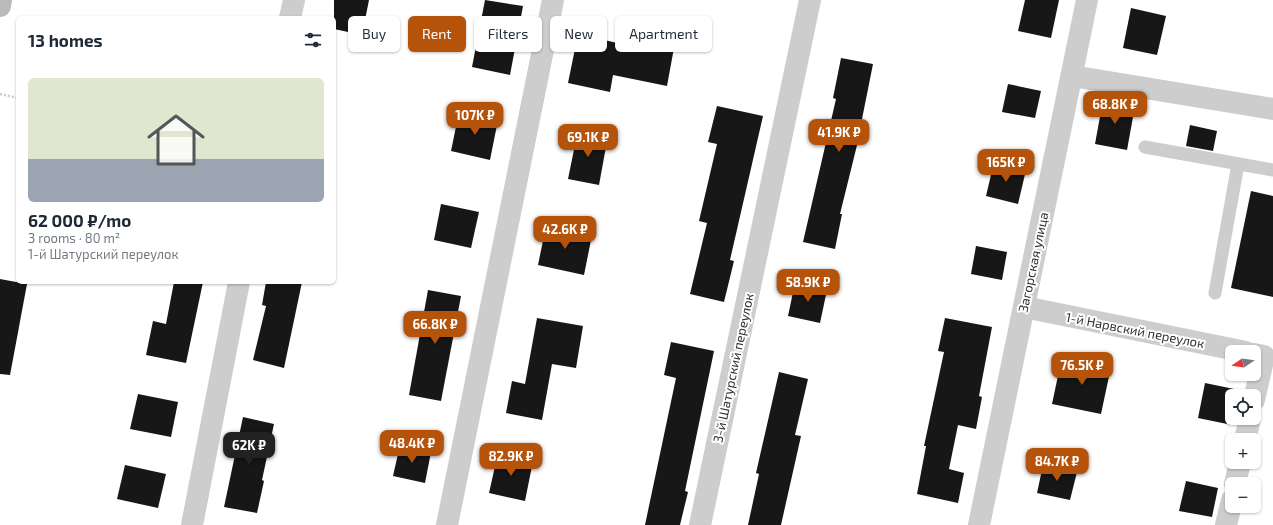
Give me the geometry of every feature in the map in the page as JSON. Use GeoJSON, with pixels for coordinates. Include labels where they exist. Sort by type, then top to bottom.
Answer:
{"type":"FeatureCollection","features":[{"type":"Feature","properties":{"kind":"main road"},"geometry":{"type":"LineString","coordinates":[[0,6],[1,0]]}},
{"type":"Feature","properties":{"kind":"street"},"geometry":{"type":"LineString","coordinates":[[290,16],[294,0]]}},
{"type":"Feature","properties":{"kind":"street"},"geometry":{"type":"LineString","coordinates":[[447,525],[553,0]]}},
{"type":"Feature","properties":{"kind":"street","name":"3-й Шатурский переулок"},"geometry":{"type":"LineString","coordinates":[[700,525],[810,0]]}},
{"type":"Feature","properties":{"kind":"street","name":"Загорская улица"},"geometry":{"type":"LineString","coordinates":[[979,525],[1087,0]]}},
{"type":"Feature","properties":{"kind":"street"},"geometry":{"type":"LineString","coordinates":[[1072,76],[1273,109]]}},
{"type":"Feature","properties":{"kind":"street"},"geometry":{"type":"LineString","coordinates":[[192,525],[239,284]]}},
{"type":"Feature","properties":{"kind":"street","name":"1-й Нарвский переулок"},"geometry":{"type":"LineString","coordinates":[[1024,307],[1225,348]]}},
{"type":"Feature","properties":{"kind":"street"},"geometry":{"type":"LineString","coordinates":[[1261,355],[1264,356],[1261,369]]}},
{"type":"Feature","properties":{"kind":"street"},"geometry":{"type":"LineString","coordinates":[[1226,525],[1229,513]]}},
{"type":"Feature","properties":{"kind":"lane"},"geometry":{"type":"LineString","coordinates":[[1145,147],[1273,170]]}},
{"type":"Feature","properties":{"kind":"lane"},"geometry":{"type":"LineString","coordinates":[[1215,293],[1238,164]]}},
{"type":"Feature","properties":{"kind":"path"},"geometry":{"type":"LineString","coordinates":[[0,94],[16,98]]}},
{"type":"Feature","properties":{"kind":"building"},"geometry":{"type":"Polygon","coordinates":[[[334,0],[369,0],[366,16],[348,16],[348,32],[336,29],[336,16],[334,16],[334,0]]]}},
{"type":"Feature","properties":{"kind":"building"},"geometry":{"type":"Polygon","coordinates":[[[485,0],[523,6],[521,16],[482,16],[485,0]]]}},
{"type":"Feature","properties":{"kind":"building"},"geometry":{"type":"Polygon","coordinates":[[[1025,0],[1059,0],[1051,38],[1018,31],[1025,0]]]}},
{"type":"Feature","properties":{"kind":"building"},"geometry":{"type":"Polygon","coordinates":[[[1131,8],[1166,16],[1157,55],[1123,48],[1131,8]]]}},
{"type":"Feature","properties":{"kind":"building"},"geometry":{"type":"Polygon","coordinates":[[[607,41],[615,42],[615,52],[673,52],[667,86],[613,75],[610,92],[568,83],[574,52],[607,52],[607,41]]]}},
{"type":"Feature","properties":{"kind":"building"},"geometry":{"type":"Polygon","coordinates":[[[475,52],[514,52],[510,75],[472,67],[475,52]]]}},
{"type":"Feature","properties":{"kind":"building"},"geometry":{"type":"Polygon","coordinates":[[[841,58],[873,64],[861,129],[840,214],[842,214],[835,249],[803,242],[836,99],[833,98],[841,58]]]}},
{"type":"Feature","properties":{"kind":"building"},"geometry":{"type":"Polygon","coordinates":[[[1008,84],[1041,91],[1035,118],[1002,112],[1008,84]]]}},
{"type":"Feature","properties":{"kind":"building"},"geometry":{"type":"Polygon","coordinates":[[[1103,100],[1135,106],[1127,150],[1095,144],[1103,100]]]}},
{"type":"Feature","properties":{"kind":"building"},"geometry":{"type":"Polygon","coordinates":[[[717,106],[763,116],[730,260],[734,261],[724,302],[690,294],[707,223],[699,221],[717,144],[708,142],[717,106]]]}},
{"type":"Feature","properties":{"kind":"building"},"geometry":{"type":"Polygon","coordinates":[[[459,112],[498,120],[490,160],[451,151],[459,112]]]}},
{"type":"Feature","properties":{"kind":"building"},"geometry":{"type":"Polygon","coordinates":[[[1190,125],[1217,131],[1213,151],[1186,146],[1190,125]]]}},
{"type":"Feature","properties":{"kind":"building"},"geometry":{"type":"Polygon","coordinates":[[[578,130],[608,136],[599,185],[568,179],[578,130]]]}},
{"type":"Feature","properties":{"kind":"building"},"geometry":{"type":"Polygon","coordinates":[[[994,162],[1026,170],[1018,204],[986,196],[994,162]]]}},
{"type":"Feature","properties":{"kind":"building"},"geometry":{"type":"Polygon","coordinates":[[[1251,191],[1273,196],[1273,297],[1231,288],[1251,191]]]}},
{"type":"Feature","properties":{"kind":"building"},"geometry":{"type":"Polygon","coordinates":[[[441,204],[479,212],[471,248],[434,240],[441,204]]]}},
{"type":"Feature","properties":{"kind":"building"},"geometry":{"type":"Polygon","coordinates":[[[546,226],[592,235],[584,275],[538,265],[546,226]]]}},
{"type":"Feature","properties":{"kind":"building"},"geometry":{"type":"Polygon","coordinates":[[[976,246],[1007,252],[1002,280],[971,274],[976,246]]]}},
{"type":"Feature","properties":{"kind":"building"},"geometry":{"type":"Polygon","coordinates":[[[0,279],[16,282],[16,284],[27,284],[10,375],[0,374],[0,279]]]}},
{"type":"Feature","properties":{"kind":"building"},"geometry":{"type":"Polygon","coordinates":[[[795,283],[827,290],[820,323],[788,316],[795,283]]]}},
{"type":"Feature","properties":{"kind":"building"},"geometry":{"type":"Polygon","coordinates":[[[174,284],[203,284],[186,363],[146,355],[153,321],[166,324],[174,284]]]}},
{"type":"Feature","properties":{"kind":"building"},"geometry":{"type":"Polygon","coordinates":[[[266,284],[302,284],[284,368],[253,360],[266,306],[262,305],[266,284]]]}},
{"type":"Feature","properties":{"kind":"building"},"geometry":{"type":"Polygon","coordinates":[[[428,290],[461,296],[441,401],[409,395],[428,290]]]}},
{"type":"Feature","properties":{"kind":"building"},"geometry":{"type":"Polygon","coordinates":[[[537,318],[583,326],[576,368],[552,364],[542,420],[506,413],[512,381],[525,384],[537,318]]]}},
{"type":"Feature","properties":{"kind":"building"},"geometry":{"type":"Polygon","coordinates":[[[945,318],[992,327],[979,396],[982,397],[976,429],[958,425],[949,469],[964,473],[958,503],[917,494],[926,446],[924,446],[944,352],[938,351],[945,318]]]}},
{"type":"Feature","properties":{"kind":"building"},"geometry":{"type":"Polygon","coordinates":[[[671,342],[714,351],[685,491],[688,492],[680,525],[645,525],[676,378],[664,375],[671,342]]]}},
{"type":"Feature","properties":{"kind":"building"},"geometry":{"type":"Polygon","coordinates":[[[1062,357],[1111,367],[1101,414],[1052,404],[1062,357]]]}},
{"type":"Feature","properties":{"kind":"building"},"geometry":{"type":"Polygon","coordinates":[[[779,372],[808,379],[795,435],[801,436],[781,525],[748,525],[759,474],[756,473],[779,372]]]}},
{"type":"Feature","properties":{"kind":"building"},"geometry":{"type":"Polygon","coordinates":[[[1205,383],[1234,389],[1225,389],[1225,424],[1198,418],[1205,383]]]}},
{"type":"Feature","properties":{"kind":"building"},"geometry":{"type":"Polygon","coordinates":[[[138,394],[178,402],[171,437],[130,429],[138,394]]]}},
{"type":"Feature","properties":{"kind":"building"},"geometry":{"type":"Polygon","coordinates":[[[243,417],[274,424],[262,480],[264,481],[257,513],[224,507],[243,417]]]}},
{"type":"Feature","properties":{"kind":"building"},"geometry":{"type":"Polygon","coordinates":[[[400,445],[431,452],[425,483],[393,476],[400,445]]]}},
{"type":"Feature","properties":{"kind":"building"},"geometry":{"type":"Polygon","coordinates":[[[498,453],[533,461],[525,501],[489,493],[498,453]]]}},
{"type":"Feature","properties":{"kind":"building"},"geometry":{"type":"Polygon","coordinates":[[[125,465],[166,474],[158,508],[117,499],[125,465]]]}},
{"type":"Feature","properties":{"kind":"building"},"geometry":{"type":"Polygon","coordinates":[[[1043,465],[1077,472],[1070,500],[1037,493],[1043,465]]]}},
{"type":"Feature","properties":{"kind":"building"},"geometry":{"type":"Polygon","coordinates":[[[1186,481],[1218,488],[1212,517],[1179,511],[1186,481]]]}}]}
